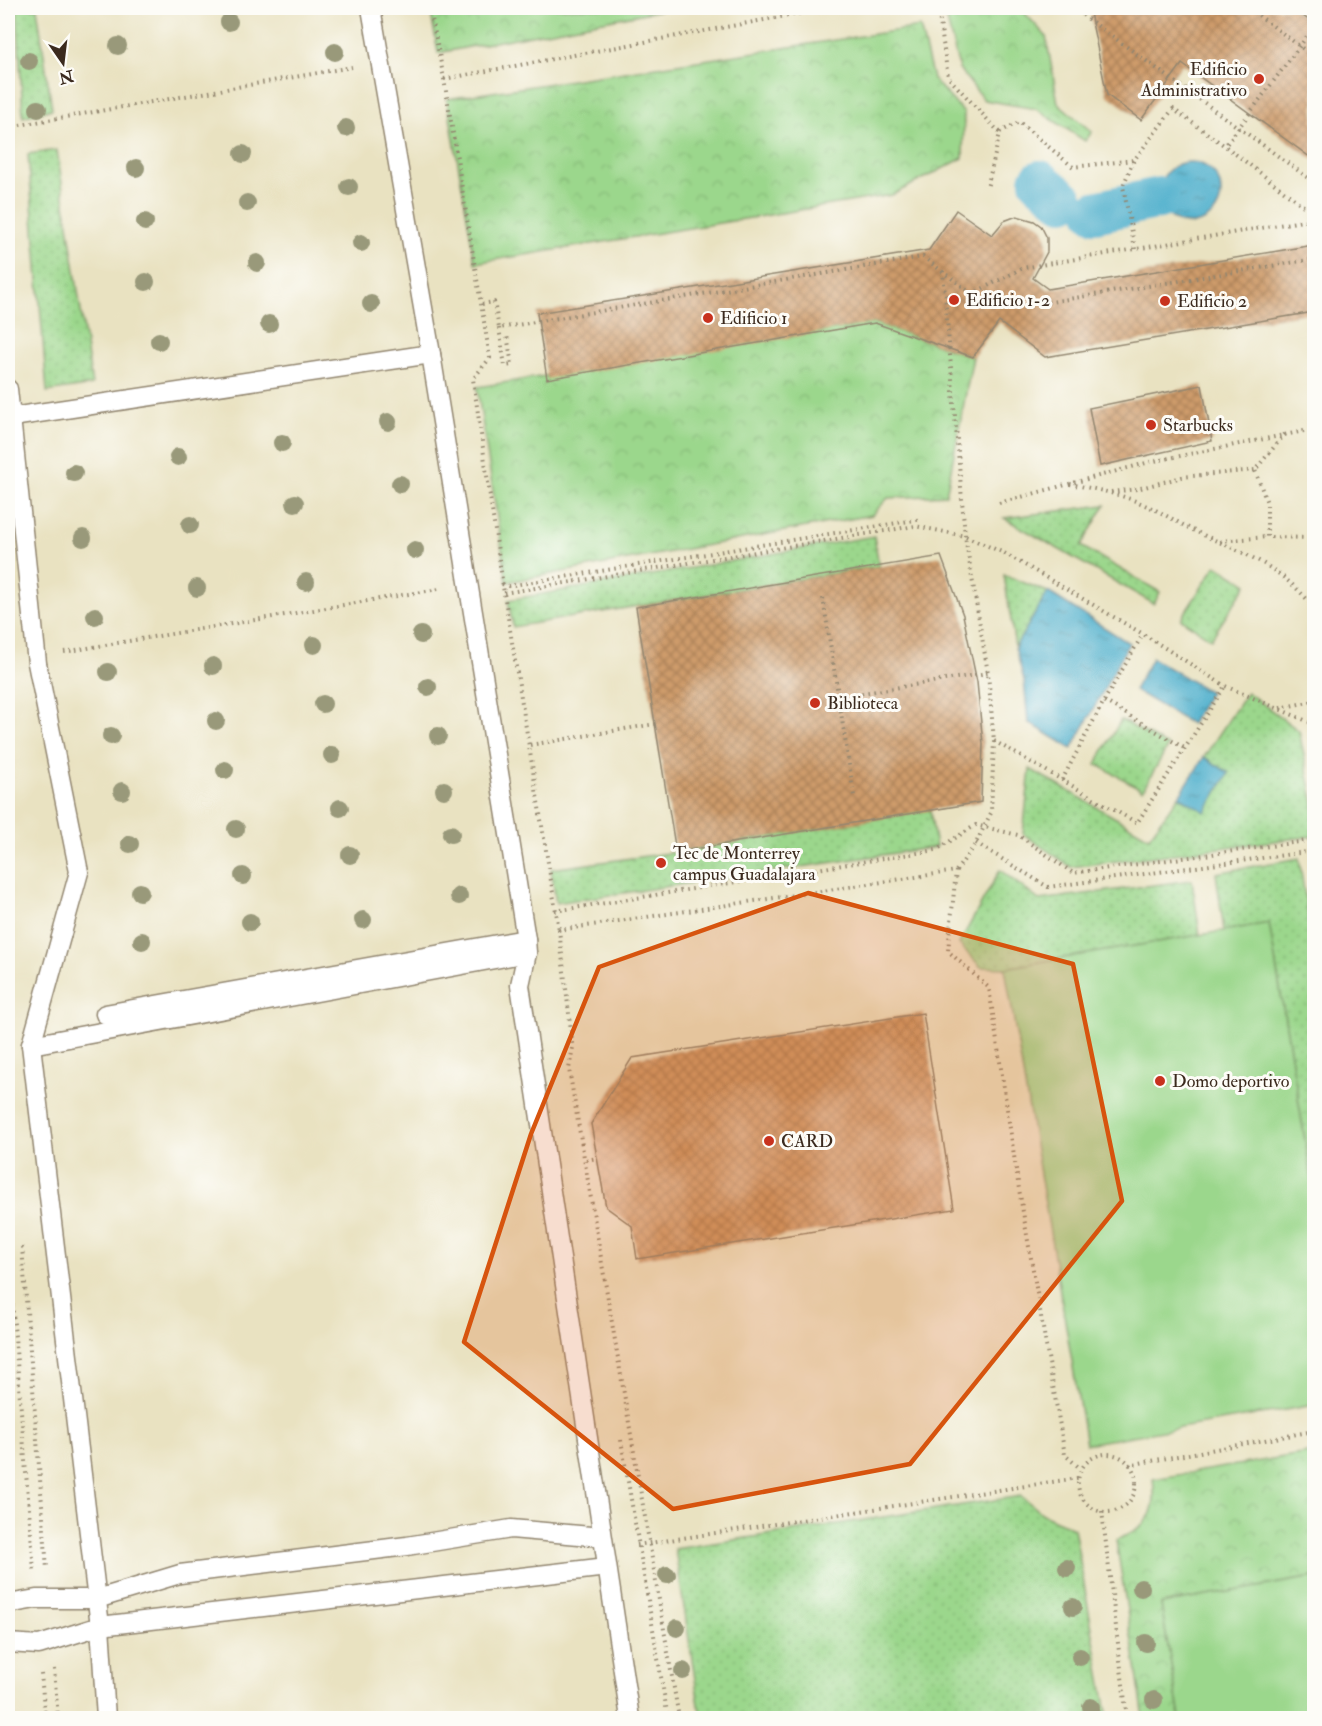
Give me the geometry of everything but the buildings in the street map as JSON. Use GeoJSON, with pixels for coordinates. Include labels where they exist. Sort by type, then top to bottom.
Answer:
{"type":"FeatureCollection","features":[{"type":"Feature","properties":{"kind":"lane"},"geometry":{"type":"LineString","coordinates":[[371,8],[431,354],[526,946],[520,985],[630,1719]]}},
{"type":"Feature","properties":{"kind":"lane"},"geometry":{"type":"LineString","coordinates":[[12,417],[431,354]]}},
{"type":"Feature","properties":{"kind":"lane"},"geometry":{"type":"LineString","coordinates":[[8,389],[37,657],[79,872],[31,1045],[97,1599],[106,1719]]}},
{"type":"Feature","properties":{"kind":"lane"},"geometry":{"type":"LineString","coordinates":[[105,1014],[526,946]]}},
{"type":"Feature","properties":{"kind":"lane"},"geometry":{"type":"LineString","coordinates":[[31,1045],[526,946]]}},
{"type":"Feature","properties":{"kind":"lane"},"geometry":{"type":"LineString","coordinates":[[8,1604],[43,1599],[97,1599],[180,1574],[375,1550],[511,1529],[604,1552]]}},
{"type":"Feature","properties":{"kind":"lane"},"geometry":{"type":"LineString","coordinates":[[8,1643],[45,1643],[100,1626],[604,1552]]}},
{"type":"Feature","properties":{"kind":"path"},"geometry":{"type":"LineString","coordinates":[[429,8],[444,79],[490,358],[473,379],[504,592],[559,930],[573,1047],[569,1069],[679,1719]]}},
{"type":"Feature","properties":{"kind":"path"},"geometry":{"type":"LineString","coordinates":[[444,79],[829,8]]}},
{"type":"Feature","properties":{"kind":"path"},"geometry":{"type":"LineString","coordinates":[[938,8],[948,77],[1000,133]]}},
{"type":"Feature","properties":{"kind":"path"},"geometry":{"type":"LineString","coordinates":[[1073,8],[1314,182]]}},
{"type":"Feature","properties":{"kind":"path"},"geometry":{"type":"LineString","coordinates":[[1249,8],[1314,57]]}},
{"type":"Feature","properties":{"kind":"path"},"geometry":{"type":"LineString","coordinates":[[1225,146],[1241,128],[1314,27]]}},
{"type":"Feature","properties":{"kind":"path"},"geometry":{"type":"LineString","coordinates":[[8,127],[380,62]]}},
{"type":"Feature","properties":{"kind":"path"},"geometry":{"type":"LineString","coordinates":[[1135,249],[1123,186],[1134,160],[1173,109],[1225,146],[1314,216]]}},
{"type":"Feature","properties":{"kind":"path"},"geometry":{"type":"LineString","coordinates":[[987,188],[1000,133],[1019,122],[1073,167],[1134,160]]}},
{"type":"Feature","properties":{"kind":"path"},"geometry":{"type":"LineString","coordinates":[[972,294],[1023,268],[1314,216]]}},
{"type":"Feature","properties":{"kind":"path"},"geometry":{"type":"LineString","coordinates":[[499,328],[923,257],[995,311],[1314,259]]}},
{"type":"Feature","properties":{"kind":"path"},"geometry":{"type":"LineString","coordinates":[[943,271],[965,536],[987,673],[994,741],[992,813],[976,843],[956,871],[948,951],[989,988],[1019,1189],[1065,1455],[1081,1469]]}},
{"type":"Feature","properties":{"kind":"path"},"geometry":{"type":"LineString","coordinates":[[482,304],[494,302],[505,366],[512,364],[507,335]]}},
{"type":"Feature","properties":{"kind":"path"},"geometry":{"type":"LineString","coordinates":[[999,503],[1150,462],[1314,429]]}},
{"type":"Feature","properties":{"kind":"path"},"geometry":{"type":"LineString","coordinates":[[1109,492],[1137,489],[1182,477],[1255,470],[1285,433]]}},
{"type":"Feature","properties":{"kind":"path"},"geometry":{"type":"LineString","coordinates":[[1255,470],[1267,503],[1267,537]]}},
{"type":"Feature","properties":{"kind":"path"},"geometry":{"type":"LineString","coordinates":[[1069,484],[1109,492],[1145,505],[1260,560],[1295,585],[1314,607]]}},
{"type":"Feature","properties":{"kind":"path"},"geometry":{"type":"LineString","coordinates":[[37,657],[489,580],[508,586],[922,519]]}},
{"type":"Feature","properties":{"kind":"path"},"geometry":{"type":"LineString","coordinates":[[504,592],[915,526],[965,536],[1004,553],[1143,634],[1225,686],[1314,724]]}},
{"type":"Feature","properties":{"kind":"path"},"geometry":{"type":"LineString","coordinates":[[1218,541],[1267,537],[1314,538]]}},
{"type":"Feature","properties":{"kind":"path"},"geometry":{"type":"LineString","coordinates":[[823,598],[854,796]]}},
{"type":"Feature","properties":{"kind":"path"},"geometry":{"type":"LineString","coordinates":[[1062,780],[1143,634]]}},
{"type":"Feature","properties":{"kind":"path"},"geometry":{"type":"LineString","coordinates":[[832,698],[987,673]]}},
{"type":"Feature","properties":{"kind":"path"},"geometry":{"type":"LineString","coordinates":[[994,741],[1137,823],[1225,686]]}},
{"type":"Feature","properties":{"kind":"path"},"geometry":{"type":"LineString","coordinates":[[1104,701],[1186,749]]}},
{"type":"Feature","properties":{"kind":"path"},"geometry":{"type":"LineString","coordinates":[[1278,708],[1314,701]]}},
{"type":"Feature","properties":{"kind":"path"},"geometry":{"type":"LineString","coordinates":[[530,746],[655,724]]}},
{"type":"Feature","properties":{"kind":"path"},"geometry":{"type":"LineString","coordinates":[[549,912],[936,850],[975,825],[1018,835],[1073,873],[1314,840]]}},
{"type":"Feature","properties":{"kind":"path"},"geometry":{"type":"LineString","coordinates":[[976,843],[1048,887],[1314,851]]}},
{"type":"Feature","properties":{"kind":"path"},"geometry":{"type":"LineString","coordinates":[[559,930],[956,871]]}},
{"type":"Feature","properties":{"kind":"path"},"geometry":{"type":"LineString","coordinates":[[586,1160],[597,1158]]}},
{"type":"Feature","properties":{"kind":"path"},"geometry":{"type":"LineString","coordinates":[[22,1243],[43,1599]]}},
{"type":"Feature","properties":{"kind":"path"},"geometry":{"type":"LineString","coordinates":[[8,1251],[10,1316],[43,1599]]}},
{"type":"Feature","properties":{"kind":"path"},"geometry":{"type":"LineString","coordinates":[[1129,1465],[1314,1431]]}},
{"type":"Feature","properties":{"kind":"path"},"geometry":{"type":"LineString","coordinates":[[1102,1454],[1123,1458],[1129,1465],[1134,1474],[1134,1493],[1120,1508],[1102,1511],[1086,1503],[1080,1496],[1078,1478],[1087,1462],[1102,1454]]}},
{"type":"Feature","properties":{"kind":"path"},"geometry":{"type":"LineString","coordinates":[[604,1552],[1078,1478]]}},
{"type":"Feature","properties":{"kind":"path"},"geometry":{"type":"LineString","coordinates":[[1102,1511],[1127,1719]]}},
{"type":"Feature","properties":{"kind":"path"},"geometry":{"type":"LineString","coordinates":[[45,1643],[45,1719]]}},
{"type":"Feature","properties":{"kind":"path"},"geometry":{"type":"LineString","coordinates":[[45,1643],[58,1719]]}},
{"type":"Feature","properties":{"kind":"highlighted area"},"geometry":{"type":"Polygon","coordinates":[[[808,893],[1073,964],[1122,1201],[910,1464],[673,1509],[464,1342],[531,1134],[599,967],[808,893]]]}},
{"type":"Feature","properties":{"kind":"green space"},"geometry":{"type":"Polygon","coordinates":[[[17,8],[37,8],[52,109],[23,117],[17,8]]]}},
{"type":"Feature","properties":{"kind":"green space"},"geometry":{"type":"Polygon","coordinates":[[[430,8],[671,8],[438,53],[430,8]]]}},
{"type":"Feature","properties":{"kind":"green space"},"geometry":{"type":"Polygon","coordinates":[[[944,8],[1020,8],[1046,36],[1058,103],[1092,132],[1085,141],[1036,109],[984,100],[959,69],[944,8]]]}},
{"type":"Feature","properties":{"kind":"green space"},"geometry":{"type":"Polygon","coordinates":[[[920,27],[933,79],[964,113],[963,158],[892,195],[475,263],[447,99],[920,27]]]}},
{"type":"Feature","properties":{"kind":"green space"},"geometry":{"type":"Polygon","coordinates":[[[57,150],[92,385],[47,392],[28,154],[57,150]]]}},
{"type":"Feature","properties":{"kind":"green space"},"geometry":{"type":"Polygon","coordinates":[[[875,323],[973,357],[946,495],[888,498],[872,515],[507,582],[477,387],[875,323]]]}},
{"type":"Feature","properties":{"kind":"green space"},"geometry":{"type":"Polygon","coordinates":[[[1105,505],[1081,546],[1160,592],[1154,604],[1004,518],[1105,505]]]}},
{"type":"Feature","properties":{"kind":"green space"},"geometry":{"type":"Polygon","coordinates":[[[874,536],[879,566],[513,627],[508,600],[874,536]]]}},
{"type":"Feature","properties":{"kind":"green space"},"geometry":{"type":"Polygon","coordinates":[[[1216,565],[1247,584],[1211,639],[1181,619],[1216,565]]]}},
{"type":"Feature","properties":{"kind":"green space"},"geometry":{"type":"Polygon","coordinates":[[[1004,575],[1048,592],[1015,647],[1004,575]]]}},
{"type":"Feature","properties":{"kind":"green space"},"geometry":{"type":"Polygon","coordinates":[[[1247,692],[1299,731],[1314,804],[1314,836],[1071,867],[1023,834],[1030,769],[1149,837],[1179,796],[1205,811],[1229,773],[1204,757],[1247,692]]]}},
{"type":"Feature","properties":{"kind":"green space"},"geometry":{"type":"Polygon","coordinates":[[[1121,720],[1168,746],[1143,790],[1096,764],[1121,720]]]}},
{"type":"Feature","properties":{"kind":"green space"},"geometry":{"type":"Polygon","coordinates":[[[930,810],[936,847],[556,903],[551,869],[676,852],[930,810]]]}},
{"type":"Feature","properties":{"kind":"green space"},"geometry":{"type":"Polygon","coordinates":[[[1299,858],[1314,954],[1314,1195],[1269,923],[1224,931],[1216,873],[1299,858]]]}},
{"type":"Feature","properties":{"kind":"green space"},"geometry":{"type":"Polygon","coordinates":[[[1000,870],[1039,900],[1192,880],[1200,935],[1005,968],[981,967],[959,944],[1000,870]]]}},
{"type":"Feature","properties":{"kind":"green space","name":"Domo deportivo"},"geometry":{"type":"Polygon","coordinates":[[[1269,923],[1314,1195],[1314,1405],[1086,1444],[1005,968],[1269,923]]]}},
{"type":"Feature","properties":{"kind":"green space"},"geometry":{"type":"Polygon","coordinates":[[[1314,1452],[1314,1577],[1161,1604],[1180,1718],[1144,1718],[1116,1540],[1136,1530],[1148,1518],[1154,1502],[1153,1479],[1314,1452]]]}},
{"type":"Feature","properties":{"kind":"green space"},"geometry":{"type":"Polygon","coordinates":[[[1021,1496],[1043,1514],[1074,1528],[1108,1718],[701,1718],[675,1549],[1021,1496]]]}},
{"type":"Feature","properties":{"kind":"green space"},"geometry":{"type":"Polygon","coordinates":[[[1314,1577],[1314,1718],[1180,1718],[1161,1604],[1314,1577]]]}},
{"type":"Feature","properties":{"kind":"water"},"geometry":{"type":"Polygon","coordinates":[[[1190,162],[1202,164],[1212,171],[1219,181],[1221,193],[1219,205],[1212,215],[1202,222],[1190,224],[1178,222],[1168,215],[1161,205],[1159,193],[1161,181],[1168,171],[1178,164],[1190,162]]]}},
{"type":"Feature","properties":{"kind":"water"},"geometry":{"type":"Polygon","coordinates":[[[1048,592],[1129,643],[1072,749],[1028,722],[1024,680],[1015,647],[1048,592]]]}},
{"type":"Feature","properties":{"kind":"water"},"geometry":{"type":"Polygon","coordinates":[[[1152,658],[1210,692],[1191,724],[1134,690],[1152,658]]]}},
{"type":"Feature","properties":{"kind":"water"},"geometry":{"type":"Polygon","coordinates":[[[1204,757],[1229,773],[1205,812],[1179,796],[1204,757]]]}},
{"type":"Feature","properties":{"kind":"waterway"},"geometry":{"type":"LineString","coordinates":[[1040,181],[1063,200]]}},
{"type":"Feature","properties":{"kind":"waterway"},"geometry":{"type":"LineString","coordinates":[[1095,212],[1159,198]]}},
{"type":"Feature","properties":{"kind":"place","name":"Edificio Administrativo"},"geometry":{"type":"Point","coordinates":[1259,79]}},
{"type":"Feature","properties":{"kind":"place","name":"Edificio 1-2"},"geometry":{"type":"Point","coordinates":[954,300]}},
{"type":"Feature","properties":{"kind":"place","name":"Edificio 2"},"geometry":{"type":"Point","coordinates":[1165,301]}},
{"type":"Feature","properties":{"kind":"place","name":"Edificio 1"},"geometry":{"type":"Point","coordinates":[708,318]}},
{"type":"Feature","properties":{"kind":"place","name":"Starbucks"},"geometry":{"type":"Point","coordinates":[1151,425]}},
{"type":"Feature","properties":{"kind":"place","name":"Biblioteca"},"geometry":{"type":"Point","coordinates":[815,703]}},
{"type":"Feature","properties":{"kind":"place","name":"Tec de Monterrey campus Guadalajara"},"geometry":{"type":"Point","coordinates":[661,863]}},
{"type":"Feature","properties":{"kind":"place","name":"Domo deportivo"},"geometry":{"type":"Point","coordinates":[1160,1081]}},
{"type":"Feature","properties":{"kind":"place","name":"CARD"},"geometry":{"type":"Point","coordinates":[769,1141]}}]}
